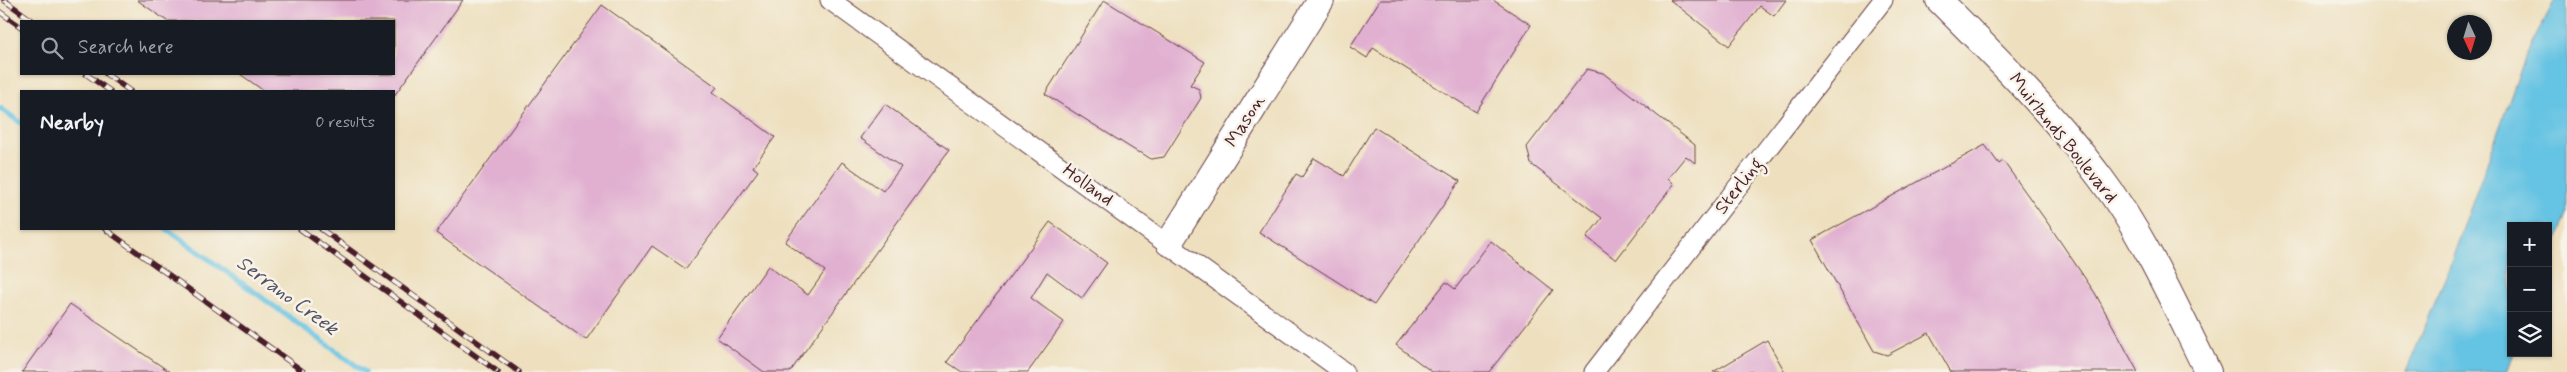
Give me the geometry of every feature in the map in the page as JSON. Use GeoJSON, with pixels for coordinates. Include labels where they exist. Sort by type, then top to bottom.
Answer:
{"type":"FeatureCollection","features":[{"type":"Feature","properties":{"kind":"main road","name":"Mason"},"geometry":{"type":"LineString","coordinates":[[1169,243],[1321,0]]}},
{"type":"Feature","properties":{"kind":"main road","name":"Muirlands Boulevard"},"geometry":{"type":"LineString","coordinates":[[1939,0],[2015,78],[2102,180],[2154,264],[2208,372]]}},
{"type":"Feature","properties":{"kind":"street","name":"Holland"},"geometry":{"type":"LineString","coordinates":[[830,0],[1169,243],[1344,372]]}},
{"type":"Feature","properties":{"kind":"street","name":"Sterling"},"geometry":{"type":"LineString","coordinates":[[1594,372],[1883,0]]}},
{"type":"Feature","properties":{"kind":"water"},"geometry":{"type":"Polygon","coordinates":[[[2555,0],[2567,0],[2567,214],[2552,255],[2552,222],[2507,222],[2507,357],[2513,357],[2507,372],[2406,372],[2446,276],[2525,57],[2555,0]]]}},
{"type":"Feature","properties":{"kind":"building"},"geometry":{"type":"Polygon","coordinates":[[[137,0],[463,0],[395,95],[395,90],[263,90],[241,75],[395,75],[395,20],[166,20],[137,0]]]}},
{"type":"Feature","properties":{"kind":"building"},"geometry":{"type":"Polygon","coordinates":[[[1104,0],[1205,62],[1190,85],[1199,89],[1201,98],[1164,157],[1151,159],[1139,153],[1045,94],[1104,0]]]}},
{"type":"Feature","properties":{"kind":"building"},"geometry":{"type":"Polygon","coordinates":[[[1380,0],[1493,0],[1531,25],[1476,112],[1373,48],[1367,58],[1350,47],[1380,0]]]}},
{"type":"Feature","properties":{"kind":"building"},"geometry":{"type":"Polygon","coordinates":[[[1670,0],[1786,0],[1774,16],[1760,6],[1729,46],[1670,0]]]}},
{"type":"Feature","properties":{"kind":"building"},"geometry":{"type":"Polygon","coordinates":[[[602,5],[717,87],[713,92],[775,137],[753,167],[758,171],[686,269],[652,246],[586,340],[436,233],[602,5]]]}},
{"type":"Feature","properties":{"kind":"building"},"geometry":{"type":"Polygon","coordinates":[[[1587,69],[1603,73],[1695,145],[1695,163],[1686,156],[1668,178],[1674,184],[1616,260],[1587,237],[1602,218],[1531,164],[1527,147],[1587,69]]]}},
{"type":"Feature","properties":{"kind":"building"},"geometry":{"type":"Polygon","coordinates":[[[885,104],[949,150],[790,372],[764,372],[717,338],[768,266],[808,295],[825,271],[785,242],[842,162],[883,191],[901,167],[860,138],[885,104]]]}},
{"type":"Feature","properties":{"kind":"building"},"geometry":{"type":"Polygon","coordinates":[[[1374,127],[1460,181],[1374,305],[1259,232],[1296,174],[1302,177],[1314,158],[1344,176],[1374,127]]]}},
{"type":"Feature","properties":{"kind":"building"},"geometry":{"type":"Polygon","coordinates":[[[1985,145],[1999,164],[2003,161],[2095,293],[2138,372],[1951,372],[1929,333],[1887,355],[1874,351],[1812,240],[1985,145]]]}},
{"type":"Feature","properties":{"kind":"building"},"geometry":{"type":"Polygon","coordinates":[[[1050,222],[1107,263],[1082,298],[1047,272],[1031,298],[1064,322],[1028,372],[962,372],[947,362],[1050,222]]]}},
{"type":"Feature","properties":{"kind":"building"},"geometry":{"type":"Polygon","coordinates":[[[1491,241],[1553,290],[1489,372],[1432,372],[1396,345],[1446,282],[1455,289],[1491,241]]]}},
{"type":"Feature","properties":{"kind":"building"},"geometry":{"type":"Polygon","coordinates":[[[70,304],[170,372],[22,372],[70,304]]]}},
{"type":"Feature","properties":{"kind":"building"},"geometry":{"type":"Polygon","coordinates":[[[1767,340],[1785,372],[1713,372],[1767,340]]]}},
{"type":"Feature","properties":{"kind":"waterway","name":"Serrano Creek"},"geometry":{"type":"LineString","coordinates":[[0,108],[20,122]]}},
{"type":"Feature","properties":{"kind":"waterway","name":"Serrano Creek"},"geometry":{"type":"LineString","coordinates":[[168,230],[365,372]]}},
{"type":"Feature","properties":{"kind":"railway"},"geometry":{"type":"LineString","coordinates":[[4,0],[32,20]]}},
{"type":"Feature","properties":{"kind":"railway"},"geometry":{"type":"LineString","coordinates":[[0,12],[20,26]]}},
{"type":"Feature","properties":{"kind":"railway"},"geometry":{"type":"LineString","coordinates":[[87,75],[109,90]]}},
{"type":"Feature","properties":{"kind":"railway"},"geometry":{"type":"LineString","coordinates":[[107,75],[129,90]]}},
{"type":"Feature","properties":{"kind":"railway"},"geometry":{"type":"LineString","coordinates":[[106,230],[304,372]]}},
{"type":"Feature","properties":{"kind":"railway"},"geometry":{"type":"LineString","coordinates":[[301,230],[498,372]]}},
{"type":"Feature","properties":{"kind":"railway"},"geometry":{"type":"LineString","coordinates":[[322,230],[519,372]]}}]}
